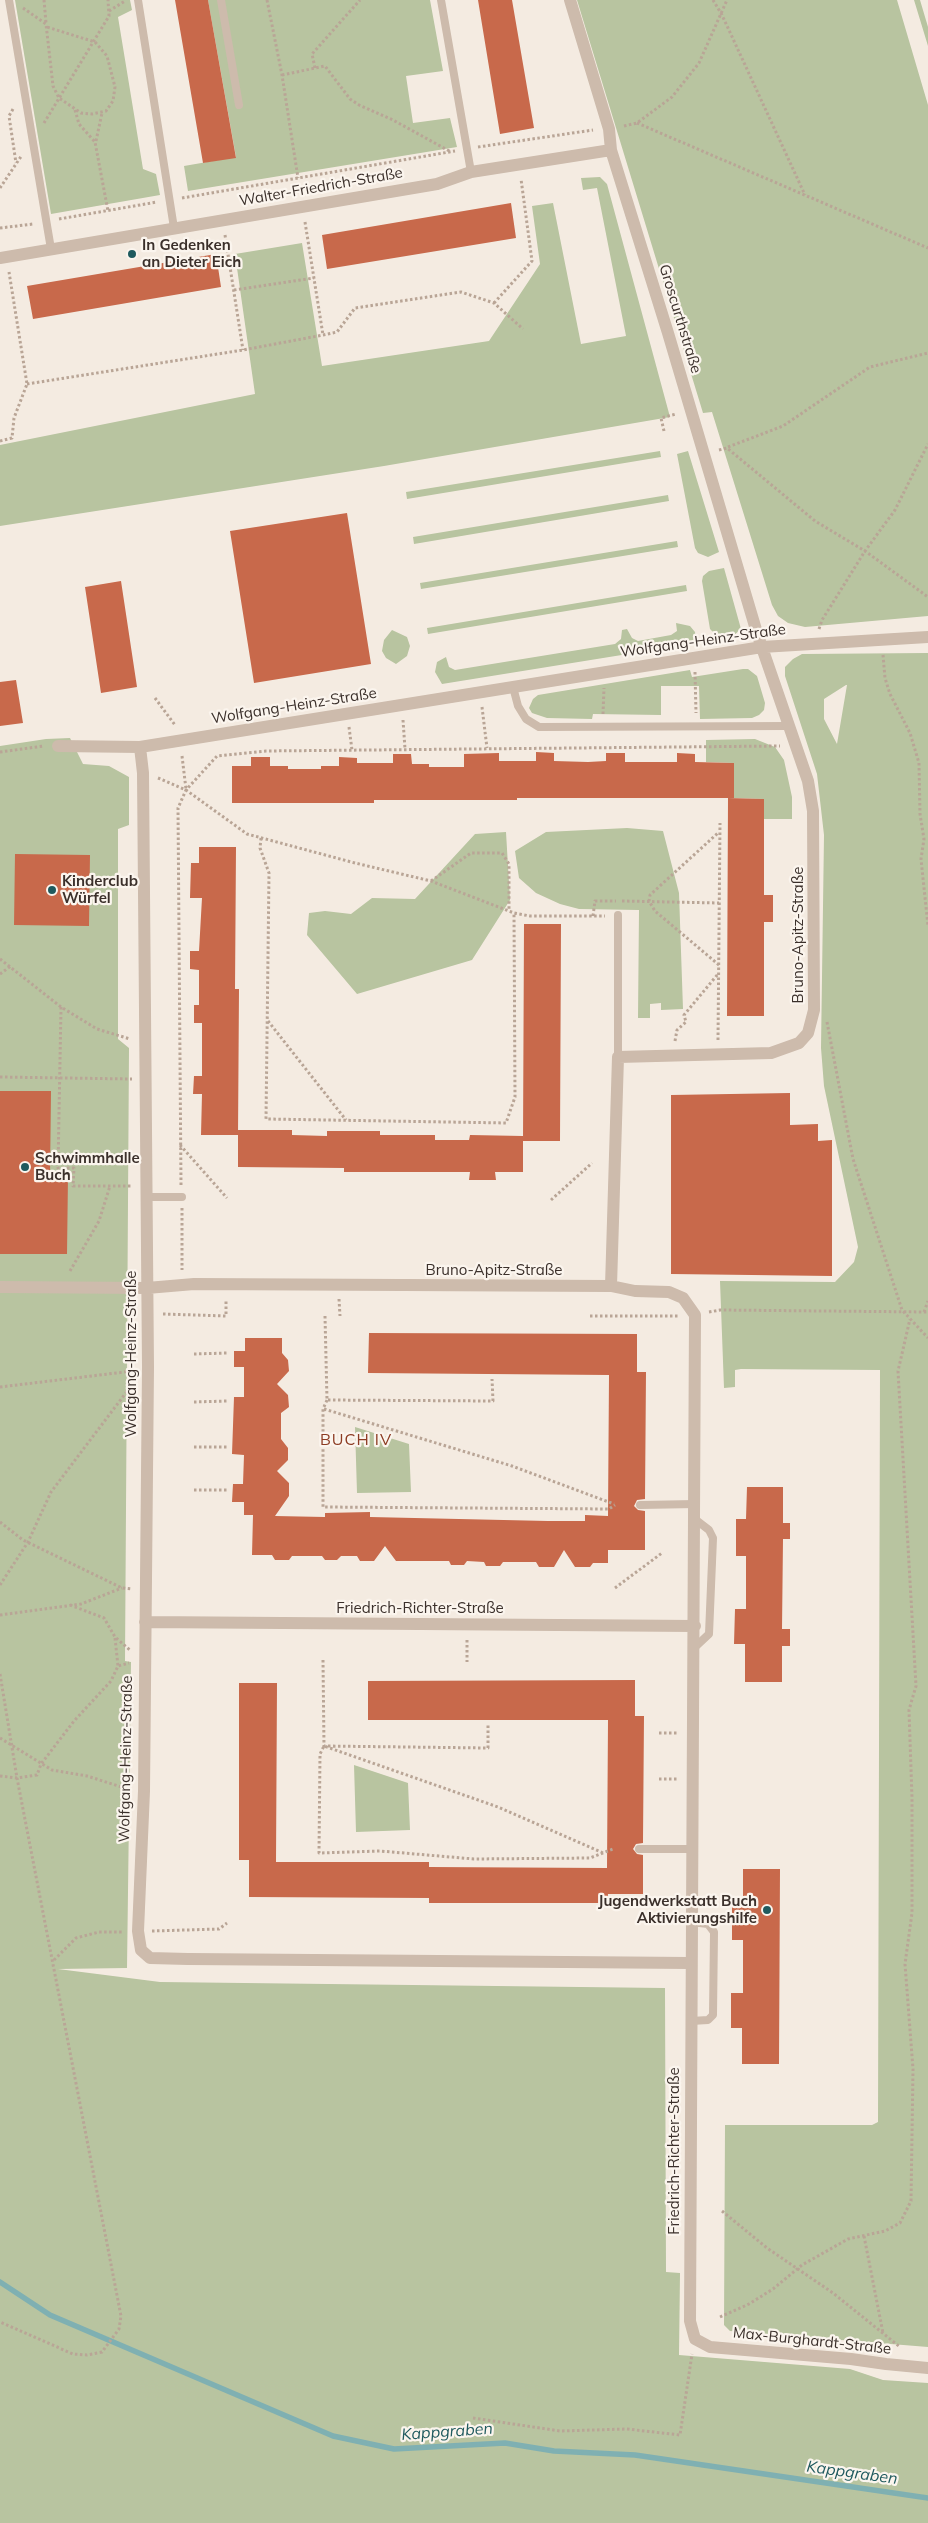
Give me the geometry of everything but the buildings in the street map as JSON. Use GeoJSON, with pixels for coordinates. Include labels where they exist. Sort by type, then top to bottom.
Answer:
{"type":"FeatureCollection","features":[{"type":"Feature","properties":{"kind":"street","name":"Groscurthstraße"},"geometry":{"type":"LineString","coordinates":[[570,0],[609,129],[611,150],[762,647]]}},
{"type":"Feature","properties":{"kind":"street","name":"Walter-Friedrich-Straße"},"geometry":{"type":"LineString","coordinates":[[3,258],[437,184],[471,172],[611,150]]}},
{"type":"Feature","properties":{"kind":"street","name":"Wolfgang-Heinz-Straße"},"geometry":{"type":"LineString","coordinates":[[58,746],[140,747],[401,706],[694,656],[762,647],[928,637]]}},
{"type":"Feature","properties":{"kind":"street","name":"Bruno-Apitz-Straße"},"geometry":{"type":"LineString","coordinates":[[618,1057],[718,1056],[771,1053],[799,1043],[808,1033],[814,1010],[813,811],[808,781],[762,647]]}},
{"type":"Feature","properties":{"kind":"street","name":"Wolfgang-Heinz-Straße"},"geometry":{"type":"LineString","coordinates":[[140,747],[143,773],[148,1367],[144,1791],[138,1931],[141,1950],[150,1958],[690,1963]]}},
{"type":"Feature","properties":{"kind":"street"},"geometry":{"type":"LineString","coordinates":[[611,1286],[618,1057]]}},
{"type":"Feature","properties":{"kind":"street","name":"Bruno-Apitz-Straße"},"geometry":{"type":"LineString","coordinates":[[0,1287],[147,1288],[182,1284],[611,1286]]}},
{"type":"Feature","properties":{"kind":"street","name":"Friedrich-Richter-Straße"},"geometry":{"type":"LineString","coordinates":[[611,1286],[635,1291],[669,1292],[683,1298],[695,1315],[696,1520],[690,1963],[690,2321],[695,2339]]}},
{"type":"Feature","properties":{"kind":"street","name":"Friedrich-Richter-Straße"},"geometry":{"type":"LineString","coordinates":[[145,1622],[695,1626]]}},
{"type":"Feature","properties":{"kind":"street","name":"Max-Burghardt-Straße"},"geometry":{"type":"LineString","coordinates":[[695,2339],[710,2347],[851,2359],[928,2368]]}},
{"type":"Feature","properties":{"kind":"lane"},"geometry":{"type":"LineString","coordinates":[[138,0],[174,228]]}},
{"type":"Feature","properties":{"kind":"lane"},"geometry":{"type":"LineString","coordinates":[[221,0],[239,105]]}},
{"type":"Feature","properties":{"kind":"lane"},"geometry":{"type":"LineString","coordinates":[[441,0],[471,172]]}},
{"type":"Feature","properties":{"kind":"lane"},"geometry":{"type":"LineString","coordinates":[[13,2],[32,141],[51,249]]}},
{"type":"Feature","properties":{"kind":"lane"},"geometry":{"type":"LineString","coordinates":[[513,687],[518,706],[526,718],[539,727],[697,728],[789,726]]}},
{"type":"Feature","properties":{"kind":"lane"},"geometry":{"type":"LineString","coordinates":[[618,915],[618,1057]]}},
{"type":"Feature","properties":{"kind":"lane"},"geometry":{"type":"LineString","coordinates":[[146,1192],[182,1197]]}},
{"type":"Feature","properties":{"kind":"lane"},"geometry":{"type":"LineString","coordinates":[[640,1505],[696,1504]]}},
{"type":"Feature","properties":{"kind":"lane"},"geometry":{"type":"LineString","coordinates":[[694,1648],[709,1634],[712,1538],[709,1530],[696,1520]]}},
{"type":"Feature","properties":{"kind":"lane"},"geometry":{"type":"LineString","coordinates":[[639,1849],[692,1849]]}},
{"type":"Feature","properties":{"kind":"lane"},"geometry":{"type":"LineString","coordinates":[[691,1922],[708,1924],[714,1932],[713,2015],[708,2020],[691,2021]]}},
{"type":"Feature","properties":{"kind":"path"},"geometry":{"type":"LineString","coordinates":[[44,0],[53,86],[59,98],[81,113],[102,113]]}},
{"type":"Feature","properties":{"kind":"path"},"geometry":{"type":"LineString","coordinates":[[0,188],[95,42],[109,16],[108,0]]}},
{"type":"Feature","properties":{"kind":"path"},"geometry":{"type":"LineString","coordinates":[[109,11],[127,0]]}},
{"type":"Feature","properties":{"kind":"path"},"geometry":{"type":"LineString","coordinates":[[267,0],[282,74],[298,178]]}},
{"type":"Feature","properties":{"kind":"path"},"geometry":{"type":"LineString","coordinates":[[315,68],[312,54],[359,0]]}},
{"type":"Feature","properties":{"kind":"path"},"geometry":{"type":"LineString","coordinates":[[713,0],[722,14],[805,196]]}},
{"type":"Feature","properties":{"kind":"path"},"geometry":{"type":"LineString","coordinates":[[0,228],[45,222],[580,130],[609,129],[637,123],[672,97],[699,63],[727,0]]}},
{"type":"Feature","properties":{"kind":"path"},"geometry":{"type":"LineString","coordinates":[[13,2],[46,26],[95,42],[107,56],[116,87],[113,101],[102,113],[95,142],[108,211]]}},
{"type":"Feature","properties":{"kind":"path"},"geometry":{"type":"LineString","coordinates":[[282,74],[325,66],[350,99],[451,152]]}},
{"type":"Feature","properties":{"kind":"path"},"geometry":{"type":"LineString","coordinates":[[75,110],[79,124],[95,142]]}},
{"type":"Feature","properties":{"kind":"path"},"geometry":{"type":"LineString","coordinates":[[637,123],[928,248]]}},
{"type":"Feature","properties":{"kind":"path"},"geometry":{"type":"LineString","coordinates":[[494,303],[532,261],[519,165]]}},
{"type":"Feature","properties":{"kind":"path"},"geometry":{"type":"LineString","coordinates":[[303,206],[323,335]]}},
{"type":"Feature","properties":{"kind":"path"},"geometry":{"type":"LineString","coordinates":[[223,220],[243,350]]}},
{"type":"Feature","properties":{"kind":"path"},"geometry":{"type":"LineString","coordinates":[[0,441],[12,438],[14,418],[28,384],[3,258]]}},
{"type":"Feature","properties":{"kind":"path"},"geometry":{"type":"LineString","coordinates":[[234,290],[314,278]]}},
{"type":"Feature","properties":{"kind":"path"},"geometry":{"type":"LineString","coordinates":[[28,384],[243,350],[338,332],[355,308],[461,292],[494,303],[523,328]]}},
{"type":"Feature","properties":{"kind":"path"},"geometry":{"type":"LineString","coordinates":[[704,453],[727,448],[783,426],[870,367],[928,353]]}},
{"type":"Feature","properties":{"kind":"path"},"geometry":{"type":"LineString","coordinates":[[664,432],[662,418],[691,410]]}},
{"type":"Feature","properties":{"kind":"path"},"geometry":{"type":"LineString","coordinates":[[814,644],[822,620],[865,551],[895,510],[928,444]]}},
{"type":"Feature","properties":{"kind":"path"},"geometry":{"type":"LineString","coordinates":[[727,448],[816,521],[865,551],[928,597]]}},
{"type":"Feature","properties":{"kind":"path"},"geometry":{"type":"LineString","coordinates":[[882,640],[885,678],[890,694],[910,733],[919,763],[920,814],[924,839],[921,859],[928,926]]}},
{"type":"Feature","properties":{"kind":"path"},"geometry":{"type":"LineString","coordinates":[[694,656],[698,748]]}},
{"type":"Feature","properties":{"kind":"path"},"geometry":{"type":"LineString","coordinates":[[603,728],[604,671]]}},
{"type":"Feature","properties":{"kind":"path"},"geometry":{"type":"LineString","coordinates":[[480,692],[487,748]]}},
{"type":"Feature","properties":{"kind":"path"},"geometry":{"type":"LineString","coordinates":[[155,698],[178,729],[186,790]]}},
{"type":"Feature","properties":{"kind":"path"},"geometry":{"type":"LineString","coordinates":[[401,706],[405,749]]}},
{"type":"Feature","properties":{"kind":"path"},"geometry":{"type":"LineString","coordinates":[[347,714],[352,750]]}},
{"type":"Feature","properties":{"kind":"path"},"geometry":{"type":"LineString","coordinates":[[0,752],[58,746]]}},
{"type":"Feature","properties":{"kind":"path"},"geometry":{"type":"LineString","coordinates":[[182,1284],[182,1197],[179,1145],[178,808],[186,790],[216,756],[266,751],[781,746]]}},
{"type":"Feature","properties":{"kind":"path"},"geometry":{"type":"LineString","coordinates":[[143,773],[186,790],[247,834],[431,881],[514,913],[530,916],[618,915]]}},
{"type":"Feature","properties":{"kind":"path"},"geometry":{"type":"LineString","coordinates":[[718,1056],[720,823]]}},
{"type":"Feature","properties":{"kind":"path"},"geometry":{"type":"LineString","coordinates":[[719,965],[654,911],[649,901],[650,895],[720,832]]}},
{"type":"Feature","properties":{"kind":"path"},"geometry":{"type":"LineString","coordinates":[[262,838],[260,848],[269,872],[266,1119],[506,1123],[515,1097],[514,913]]}},
{"type":"Feature","properties":{"kind":"path"},"geometry":{"type":"LineString","coordinates":[[431,881],[471,853],[502,853],[509,864],[509,911]]}},
{"type":"Feature","properties":{"kind":"path"},"geometry":{"type":"LineString","coordinates":[[592,916],[595,901],[719,903]]}},
{"type":"Feature","properties":{"kind":"path"},"geometry":{"type":"LineString","coordinates":[[0,959],[61,1007],[97,1029],[131,1040]]}},
{"type":"Feature","properties":{"kind":"path"},"geometry":{"type":"LineString","coordinates":[[0,974],[11,966]]}},
{"type":"Feature","properties":{"kind":"path"},"geometry":{"type":"LineString","coordinates":[[676,1056],[677,1030],[686,1022],[684,1014],[719,973]]}},
{"type":"Feature","properties":{"kind":"path"},"geometry":{"type":"LineString","coordinates":[[61,1007],[58,1168],[74,1168],[73,1186],[110,1186],[146,1192]]}},
{"type":"Feature","properties":{"kind":"path"},"geometry":{"type":"LineString","coordinates":[[814,1010],[829,1024],[853,1159],[902,1310],[928,1338]]}},
{"type":"Feature","properties":{"kind":"path"},"geometry":{"type":"LineString","coordinates":[[267,1020],[347,1120]]}},
{"type":"Feature","properties":{"kind":"path"},"geometry":{"type":"LineString","coordinates":[[132,1069],[132,1079]]}},
{"type":"Feature","properties":{"kind":"path"},"geometry":{"type":"LineString","coordinates":[[0,1077],[146,1079]]}},
{"type":"Feature","properties":{"kind":"path"},"geometry":{"type":"LineString","coordinates":[[179,1145],[227,1198]]}},
{"type":"Feature","properties":{"kind":"path"},"geometry":{"type":"LineString","coordinates":[[551,1200],[592,1163]]}},
{"type":"Feature","properties":{"kind":"path"},"geometry":{"type":"LineString","coordinates":[[70,1271],[99,1221],[110,1186]]}},
{"type":"Feature","properties":{"kind":"path"},"geometry":{"type":"LineString","coordinates":[[720,1310],[902,1310],[926,1312],[928,1301]]}},
{"type":"Feature","properties":{"kind":"path"},"geometry":{"type":"LineString","coordinates":[[323,1409],[512,1466],[615,1505],[609,1508],[323,1507],[323,1409],[328,1400],[325,1316]]}},
{"type":"Feature","properties":{"kind":"path"},"geometry":{"type":"LineString","coordinates":[[590,1316],[661,1316]]}},
{"type":"Feature","properties":{"kind":"path"},"geometry":{"type":"LineString","coordinates":[[720,2317],[749,2304],[773,2290],[798,2269],[848,2239],[886,2232],[900,2223],[911,2202],[913,2069],[905,1964],[912,1913],[912,1798],[909,1710],[916,1686],[898,1371],[910,1318]]}},
{"type":"Feature","properties":{"kind":"path"},"geometry":{"type":"LineString","coordinates":[[194,1354],[227,1353]]}},
{"type":"Feature","properties":{"kind":"path"},"geometry":{"type":"LineString","coordinates":[[0,1387],[54,1379],[126,1373],[148,1367]]}},
{"type":"Feature","properties":{"kind":"path"},"geometry":{"type":"LineString","coordinates":[[0,1585],[28,1542],[51,1492],[121,1398],[148,1367]]}},
{"type":"Feature","properties":{"kind":"path"},"geometry":{"type":"LineString","coordinates":[[328,1400],[493,1401],[492,1379]]}},
{"type":"Feature","properties":{"kind":"path"},"geometry":{"type":"LineString","coordinates":[[194,1402],[227,1401]]}},
{"type":"Feature","properties":{"kind":"path"},"geometry":{"type":"LineString","coordinates":[[194,1447],[227,1447]]}},
{"type":"Feature","properties":{"kind":"path"},"geometry":{"type":"LineString","coordinates":[[194,1490],[227,1490]]}},
{"type":"Feature","properties":{"kind":"path"},"geometry":{"type":"LineString","coordinates":[[0,1522],[28,1542],[122,1588],[145,1589]]}},
{"type":"Feature","properties":{"kind":"path"},"geometry":{"type":"LineString","coordinates":[[615,1588],[662,1553]]}},
{"type":"Feature","properties":{"kind":"path"},"geometry":{"type":"LineString","coordinates":[[0,1615],[81,1604],[122,1588]]}},
{"type":"Feature","properties":{"kind":"path"},"geometry":{"type":"LineString","coordinates":[[70,1605],[104,1618],[115,1637],[127,1648],[144,1658]]}},
{"type":"Feature","properties":{"kind":"path"},"geometry":{"type":"LineString","coordinates":[[467,1624],[467,1662]]}},
{"type":"Feature","properties":{"kind":"path"},"geometry":{"type":"LineString","coordinates":[[0,1776],[17,1778],[38,1774],[41,1764],[74,1721],[111,1681],[118,1666],[115,1637]]}},
{"type":"Feature","properties":{"kind":"path"},"geometry":{"type":"LineString","coordinates":[[118,1666],[144,1658]]}},
{"type":"Feature","properties":{"kind":"path"},"geometry":{"type":"LineString","coordinates":[[323,1660],[324,1746],[320,1754],[319,1853],[380,1851],[474,1859],[590,1858],[613,1849]]}},
{"type":"Feature","properties":{"kind":"path"},"geometry":{"type":"LineString","coordinates":[[0,1674],[17,1778],[121,2316],[119,2329],[103,2350],[88,2355],[73,2354],[0,2322]]}},
{"type":"Feature","properties":{"kind":"path"},"geometry":{"type":"LineString","coordinates":[[324,1746],[488,1748],[488,1725]]}},
{"type":"Feature","properties":{"kind":"path"},"geometry":{"type":"LineString","coordinates":[[0,1738],[52,1770],[144,1791]]}},
{"type":"Feature","properties":{"kind":"path"},"geometry":{"type":"LineString","coordinates":[[324,1746],[498,1807],[603,1853]]}},
{"type":"Feature","properties":{"kind":"path"},"geometry":{"type":"LineString","coordinates":[[53,1960],[76,1938],[99,1932],[219,1929],[227,1923]]}},
{"type":"Feature","properties":{"kind":"path"},"geometry":{"type":"LineString","coordinates":[[722,2211],[767,2248],[833,2293],[900,2347]]}},
{"type":"Feature","properties":{"kind":"path"},"geometry":{"type":"LineString","coordinates":[[864,2236],[884,2334]]}},
{"type":"Feature","properties":{"kind":"path"},"geometry":{"type":"LineString","coordinates":[[474,2418],[560,2431],[627,2430],[680,2435],[695,2339]]}},
{"type":"Feature","properties":{"kind":"green space"},"geometry":{"type":"Polygon","coordinates":[[[15,0],[130,0],[132,10],[118,17],[143,169],[156,174],[160,195],[51,214],[15,0]]]}},
{"type":"Feature","properties":{"kind":"green space"},"geometry":{"type":"Polygon","coordinates":[[[208,0],[430,0],[443,71],[406,76],[413,123],[450,118],[457,147],[188,191],[184,166],[236,157],[208,0]]]}},
{"type":"Feature","properties":{"kind":"green space"},"geometry":{"type":"Polygon","coordinates":[[[577,0],[897,0],[928,105],[928,616],[805,627],[788,623],[778,616],[772,605],[712,412],[703,413],[577,0]]]}},
{"type":"Feature","properties":{"kind":"green space"},"geometry":{"type":"Polygon","coordinates":[[[914,0],[920,0],[928,27],[928,46],[914,0]]]}},
{"type":"Feature","properties":{"kind":"green space"},"geometry":{"type":"Polygon","coordinates":[[[600,177],[607,184],[670,417],[384,466],[0,526],[0,445],[255,394],[235,254],[302,243],[322,366],[489,341],[540,264],[532,206],[553,203],[581,344],[626,336],[597,188],[583,190],[581,178],[600,177]]]}},
{"type":"Feature","properties":{"kind":"green space"},"geometry":{"type":"Polygon","coordinates":[[[660,451],[661,457],[407,499],[406,492],[660,451]]]}},
{"type":"Feature","properties":{"kind":"green space"},"geometry":{"type":"Polygon","coordinates":[[[688,451],[719,552],[708,557],[698,553],[695,548],[677,454],[688,451]]]}},
{"type":"Feature","properties":{"kind":"green space"},"geometry":{"type":"Polygon","coordinates":[[[668,495],[669,501],[414,544],[413,537],[668,495]]]}},
{"type":"Feature","properties":{"kind":"green space"},"geometry":{"type":"Polygon","coordinates":[[[677,541],[678,547],[421,589],[420,583],[677,541]]]}},
{"type":"Feature","properties":{"kind":"green space"},"geometry":{"type":"Polygon","coordinates":[[[724,568],[741,629],[732,637],[719,638],[710,629],[702,581],[703,576],[709,571],[724,568]]]}},
{"type":"Feature","properties":{"kind":"green space"},"geometry":{"type":"Polygon","coordinates":[[[686,585],[687,591],[428,634],[427,628],[686,585]]]}},
{"type":"Feature","properties":{"kind":"green space"},"geometry":{"type":"Polygon","coordinates":[[[676,623],[690,626],[695,632],[696,643],[442,684],[435,672],[437,662],[446,657],[449,667],[455,670],[615,644],[621,639],[622,630],[627,629],[632,638],[638,641],[671,635],[677,631],[676,623]]]}},
{"type":"Feature","properties":{"kind":"green space"},"geometry":{"type":"Polygon","coordinates":[[[392,630],[407,637],[410,646],[407,656],[396,664],[386,658],[382,651],[384,640],[392,630]]]}},
{"type":"Feature","properties":{"kind":"green space"},"geometry":{"type":"Polygon","coordinates":[[[928,653],[928,2347],[730,2331],[724,2325],[725,2125],[872,2125],[878,2122],[880,1370],[741,1369],[735,1370],[735,1387],[724,1388],[720,1281],[835,1282],[854,1262],[858,1247],[824,1086],[821,1048],[824,835],[817,774],[785,676],[785,667],[802,654],[928,653]],[[847,685],[824,699],[824,719],[837,744],[847,685]]]}},
{"type":"Feature","properties":{"kind":"green space"},"geometry":{"type":"Polygon","coordinates":[[[748,669],[757,676],[765,703],[764,710],[752,718],[700,719],[699,686],[661,686],[661,715],[593,714],[592,719],[547,718],[532,713],[529,708],[533,699],[538,695],[690,670],[692,677],[748,669]]]}},
{"type":"Feature","properties":{"kind":"green space"},"geometry":{"type":"Polygon","coordinates":[[[70,738],[83,764],[109,766],[129,777],[129,825],[118,829],[118,1039],[129,1048],[125,1661],[131,1662],[127,1968],[58,1969],[160,1982],[665,1988],[666,2272],[680,2273],[679,2355],[850,2369],[883,2380],[928,2383],[928,2523],[0,2523],[0,746],[46,739],[70,738]]]}},
{"type":"Feature","properties":{"kind":"green space"},"geometry":{"type":"Polygon","coordinates":[[[755,739],[775,747],[784,760],[792,797],[792,819],[764,819],[764,799],[734,798],[734,763],[706,762],[706,740],[755,739]]]}},
{"type":"Feature","properties":{"kind":"green space"},"geometry":{"type":"Polygon","coordinates":[[[627,828],[663,831],[679,893],[683,1009],[661,1010],[661,1003],[650,1004],[650,1018],[638,1018],[639,910],[579,909],[560,904],[536,893],[519,878],[515,851],[546,832],[627,828]]]}},
{"type":"Feature","properties":{"kind":"green space"},"geometry":{"type":"Polygon","coordinates":[[[506,832],[510,900],[472,960],[357,994],[307,935],[309,913],[325,911],[351,914],[372,898],[415,899],[475,834],[506,832]]]}},
{"type":"Feature","properties":{"kind":"green space"},"geometry":{"type":"Polygon","coordinates":[[[355,1427],[409,1444],[411,1492],[357,1493],[355,1427]]]}},
{"type":"Feature","properties":{"kind":"green space"},"geometry":{"type":"Polygon","coordinates":[[[354,1765],[408,1783],[410,1830],[356,1832],[354,1765]]]}},
{"type":"Feature","properties":{"kind":"waterway","name":"Kappgraben"},"geometry":{"type":"LineString","coordinates":[[0,2282],[50,2315],[333,2436],[394,2449],[505,2443],[554,2451],[635,2455],[928,2498]]}},
{"type":"Feature","properties":{"kind":"place","name":"In Gedenken an Dieter Eich"},"geometry":{"type":"Point","coordinates":[132,254]}},
{"type":"Feature","properties":{"kind":"place","name":"Kinderclub Würfel"},"geometry":{"type":"Point","coordinates":[52,890]}},
{"type":"Feature","properties":{"kind":"place","name":"Schwimmhalle Buch"},"geometry":{"type":"Point","coordinates":[25,1167]}},
{"type":"Feature","properties":{"kind":"place","name":"Jugendwerkstatt Buch Aktivierungshilfe"},"geometry":{"type":"Point","coordinates":[767,1910]}},
{"type":"Feature","properties":{"kind":"district","name":"BUCH IV"},"geometry":{"type":"Point","coordinates":[356,1440]}}]}
